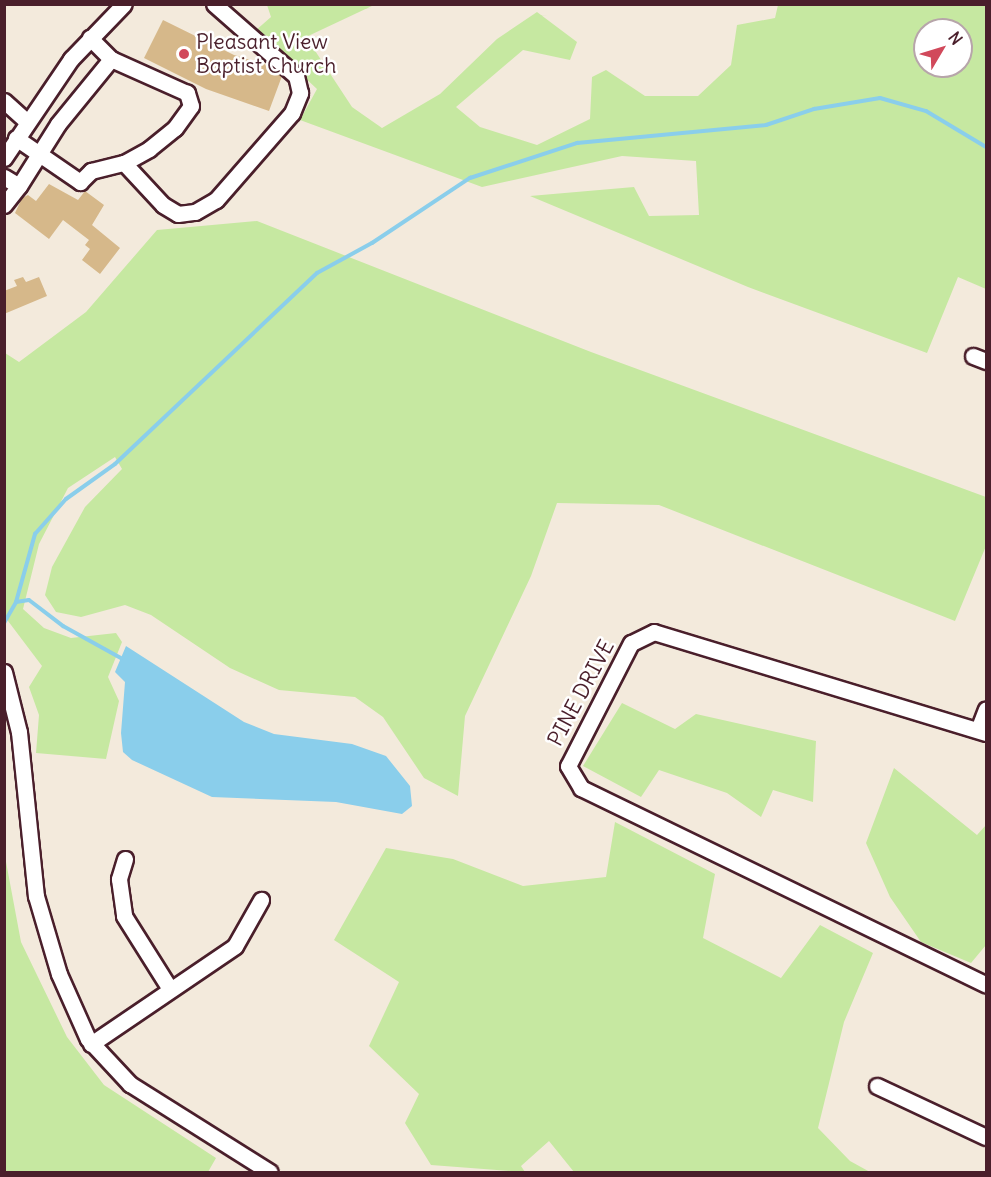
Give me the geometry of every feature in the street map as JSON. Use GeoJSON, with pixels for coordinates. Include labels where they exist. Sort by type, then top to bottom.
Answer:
{"type":"FeatureCollection","features":[{"type":"Feature","properties":{"kind":"street"},"geometry":{"type":"LineString","coordinates":[[124,163],[168,208],[178,214],[195,212],[216,200],[292,113],[300,93],[296,76],[214,4]]}},
{"type":"Feature","properties":{"kind":"street"},"geometry":{"type":"LineString","coordinates":[[4,158],[38,105],[90,38],[120,6]]}},
{"type":"Feature","properties":{"kind":"street"},"geometry":{"type":"LineString","coordinates":[[16,138],[80,183],[91,171],[124,163],[168,138],[192,100],[187,93],[111,59],[90,38]]}},
{"type":"Feature","properties":{"kind":"street"},"geometry":{"type":"LineString","coordinates":[[4,205],[61,121],[111,59]]}},
{"type":"Feature","properties":{"kind":"street"},"geometry":{"type":"LineString","coordinates":[[4,101],[27,122]]}},
{"type":"Feature","properties":{"kind":"street"},"geometry":{"type":"LineString","coordinates":[[38,105],[61,121]]}},
{"type":"Feature","properties":{"kind":"street"},"geometry":{"type":"LineString","coordinates":[[4,177],[19,186]]}},
{"type":"Feature","properties":{"kind":"street","name":"PINE DRIVE"},"geometry":{"type":"LineString","coordinates":[[982,732],[654,632],[631,643],[568,766],[581,788],[987,985]]}},
{"type":"Feature","properties":{"kind":"street"},"geometry":{"type":"LineString","coordinates":[[4,672],[19,732],[36,896],[59,974],[91,1044],[130,1084],[270,1173]]}},
{"type":"Feature","properties":{"kind":"street"},"geometry":{"type":"LineString","coordinates":[[982,732],[987,709]]}},
{"type":"Feature","properties":{"kind":"street"},"geometry":{"type":"LineString","coordinates":[[125,859],[119,879],[124,916],[170,989]]}},
{"type":"Feature","properties":{"kind":"street"},"geometry":{"type":"LineString","coordinates":[[91,1044],[235,946],[261,900]]}},
{"type":"Feature","properties":{"kind":"street"},"geometry":{"type":"LineString","coordinates":[[877,1086],[987,1137]]}},
{"type":"Feature","properties":{"kind":"green space"},"geometry":{"type":"Polygon","coordinates":[[[267,5],[374,5],[306,37],[352,107],[382,128],[440,94],[497,39],[537,12],[577,42],[570,60],[523,50],[456,107],[480,127],[537,145],[590,119],[592,77],[606,70],[645,96],[698,96],[731,65],[737,25],[775,18],[778,5],[986,5],[986,289],[958,277],[927,353],[748,287],[530,196],[634,187],[649,216],[699,215],[696,161],[622,156],[482,187],[300,120],[317,89],[255,31],[271,17],[267,5]]]}},
{"type":"Feature","properties":{"kind":"green space"},"geometry":{"type":"Polygon","coordinates":[[[257,221],[591,352],[986,497],[986,546],[955,621],[659,505],[557,503],[531,576],[465,716],[458,796],[424,778],[383,717],[355,697],[279,690],[230,668],[151,615],[125,605],[81,617],[56,612],[45,595],[52,567],[85,507],[122,469],[115,457],[68,488],[39,544],[23,609],[44,628],[71,638],[116,633],[122,642],[108,677],[119,701],[106,759],[36,753],[39,715],[29,687],[42,666],[5,617],[5,353],[19,362],[86,312],[157,230],[257,221]]]}},
{"type":"Feature","properties":{"kind":"green space"},"geometry":{"type":"Polygon","coordinates":[[[622,703],[675,729],[696,714],[816,741],[813,802],[773,790],[761,817],[727,793],[659,770],[641,797],[583,766],[622,703]]]}},
{"type":"Feature","properties":{"kind":"green space"},"geometry":{"type":"Polygon","coordinates":[[[894,768],[977,835],[986,825],[986,945],[971,963],[921,942],[890,897],[866,843],[894,768]]]}},
{"type":"Feature","properties":{"kind":"green space"},"geometry":{"type":"Polygon","coordinates":[[[615,822],[715,874],[703,938],[781,978],[820,925],[873,953],[844,1022],[818,1128],[850,1161],[870,1172],[574,1172],[549,1141],[521,1166],[525,1172],[431,1165],[405,1123],[419,1094],[369,1046],[399,982],[334,940],[386,848],[453,859],[523,886],[606,877],[615,822]]]}},
{"type":"Feature","properties":{"kind":"green space"},"geometry":{"type":"Polygon","coordinates":[[[4,851],[21,942],[67,1037],[104,1085],[216,1158],[208,1172],[5,1172],[4,851]]]}},
{"type":"Feature","properties":{"kind":"water"},"geometry":{"type":"Polygon","coordinates":[[[126,646],[244,722],[274,734],[352,744],[386,756],[410,786],[412,806],[402,814],[336,802],[212,797],[132,760],[123,752],[121,733],[125,682],[115,672],[126,646]]]}},
{"type":"Feature","properties":{"kind":"building"},"geometry":{"type":"Polygon","coordinates":[[[163,20],[234,55],[270,66],[282,76],[269,111],[206,89],[144,58],[163,20]]]}},
{"type":"Feature","properties":{"kind":"building"},"geometry":{"type":"Polygon","coordinates":[[[49,184],[78,200],[85,191],[104,205],[92,225],[120,248],[100,274],[82,260],[90,249],[85,245],[89,240],[63,220],[49,239],[15,213],[22,198],[28,195],[36,201],[49,184]]]}},
{"type":"Feature","properties":{"kind":"building"},"geometry":{"type":"Polygon","coordinates":[[[23,277],[26,282],[39,277],[47,296],[4,314],[4,291],[17,286],[14,280],[23,277]]]}},
{"type":"Feature","properties":{"kind":"waterway"},"geometry":{"type":"LineString","coordinates":[[4,623],[16,602],[35,534],[66,499],[115,464],[317,273],[372,243],[470,178],[577,143],[766,125],[814,109],[880,98],[926,111],[986,147]]}},
{"type":"Feature","properties":{"kind":"waterway"},"geometry":{"type":"LineString","coordinates":[[16,602],[29,600],[63,626],[121,658]]}},
{"type":"Feature","properties":{"kind":"place","name":"Pleasant View Baptist Church"},"geometry":{"type":"Point","coordinates":[184,54]}}]}
